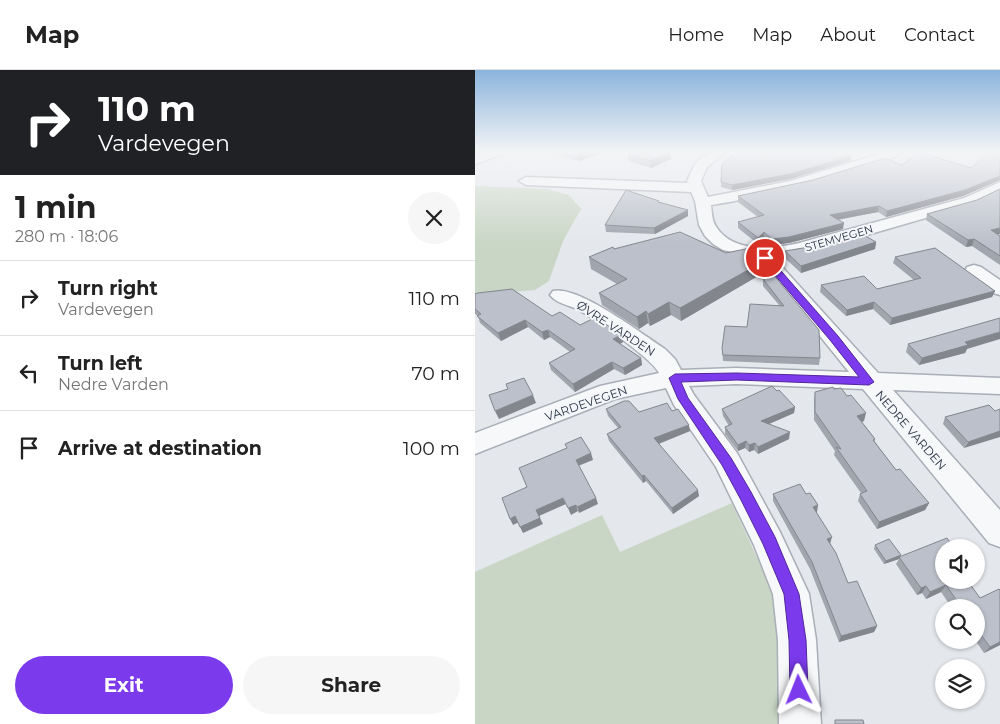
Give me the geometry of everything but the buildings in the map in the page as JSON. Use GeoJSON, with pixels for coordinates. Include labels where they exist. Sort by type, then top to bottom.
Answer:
{"type":"FeatureCollection","features":[{"type":"Feature","properties":{"kind":"street"},"geometry":{"type":"LineString","coordinates":[[555,183],[739,197],[800,183]]}},
{"type":"Feature","properties":{"kind":"street","name":"STEMVEGEN"},"geometry":{"type":"LineString","coordinates":[[695,183],[708,227],[717,239],[744,250],[775,253],[803,248],[969,201],[1000,186]]}},
{"type":"Feature","properties":{"kind":"street","name":"NEDRE VARDEN"},"geometry":{"type":"LineString","coordinates":[[765,258],[1000,533]]}},
{"type":"Feature","properties":{"kind":"street"},"geometry":{"type":"LineString","coordinates":[[974,271],[1000,289]]}},
{"type":"Feature","properties":{"kind":"street","name":"ØVRE VARDEN"},"geometry":{"type":"LineString","coordinates":[[560,295],[584,305],[657,354],[667,364],[683,399],[727,461],[769,542],[791,594],[797,640],[800,724]]}},
{"type":"Feature","properties":{"kind":"street","name":"VARDEVEGEN"},"geometry":{"type":"LineString","coordinates":[[475,444],[609,392],[675,378],[737,376],[1000,386]]}},
{"type":"Feature","properties":{"kind":"green space"},"geometry":{"type":"Polygon","coordinates":[[[475,186],[548,189],[569,195],[581,209],[563,241],[549,281],[535,290],[475,295],[475,186]]]}},
{"type":"Feature","properties":{"kind":"green space"},"geometry":{"type":"Polygon","coordinates":[[[732,503],[777,601],[785,724],[475,724],[475,572],[602,515],[620,552],[732,503]]]}},
{"type":"Feature","properties":{"kind":"route"},"geometry":{"type":"LineString","coordinates":[[765,258],[869,382],[737,376],[675,378],[683,399],[727,461],[746,496],[769,542],[791,594],[797,640],[799,690]]}}]}
